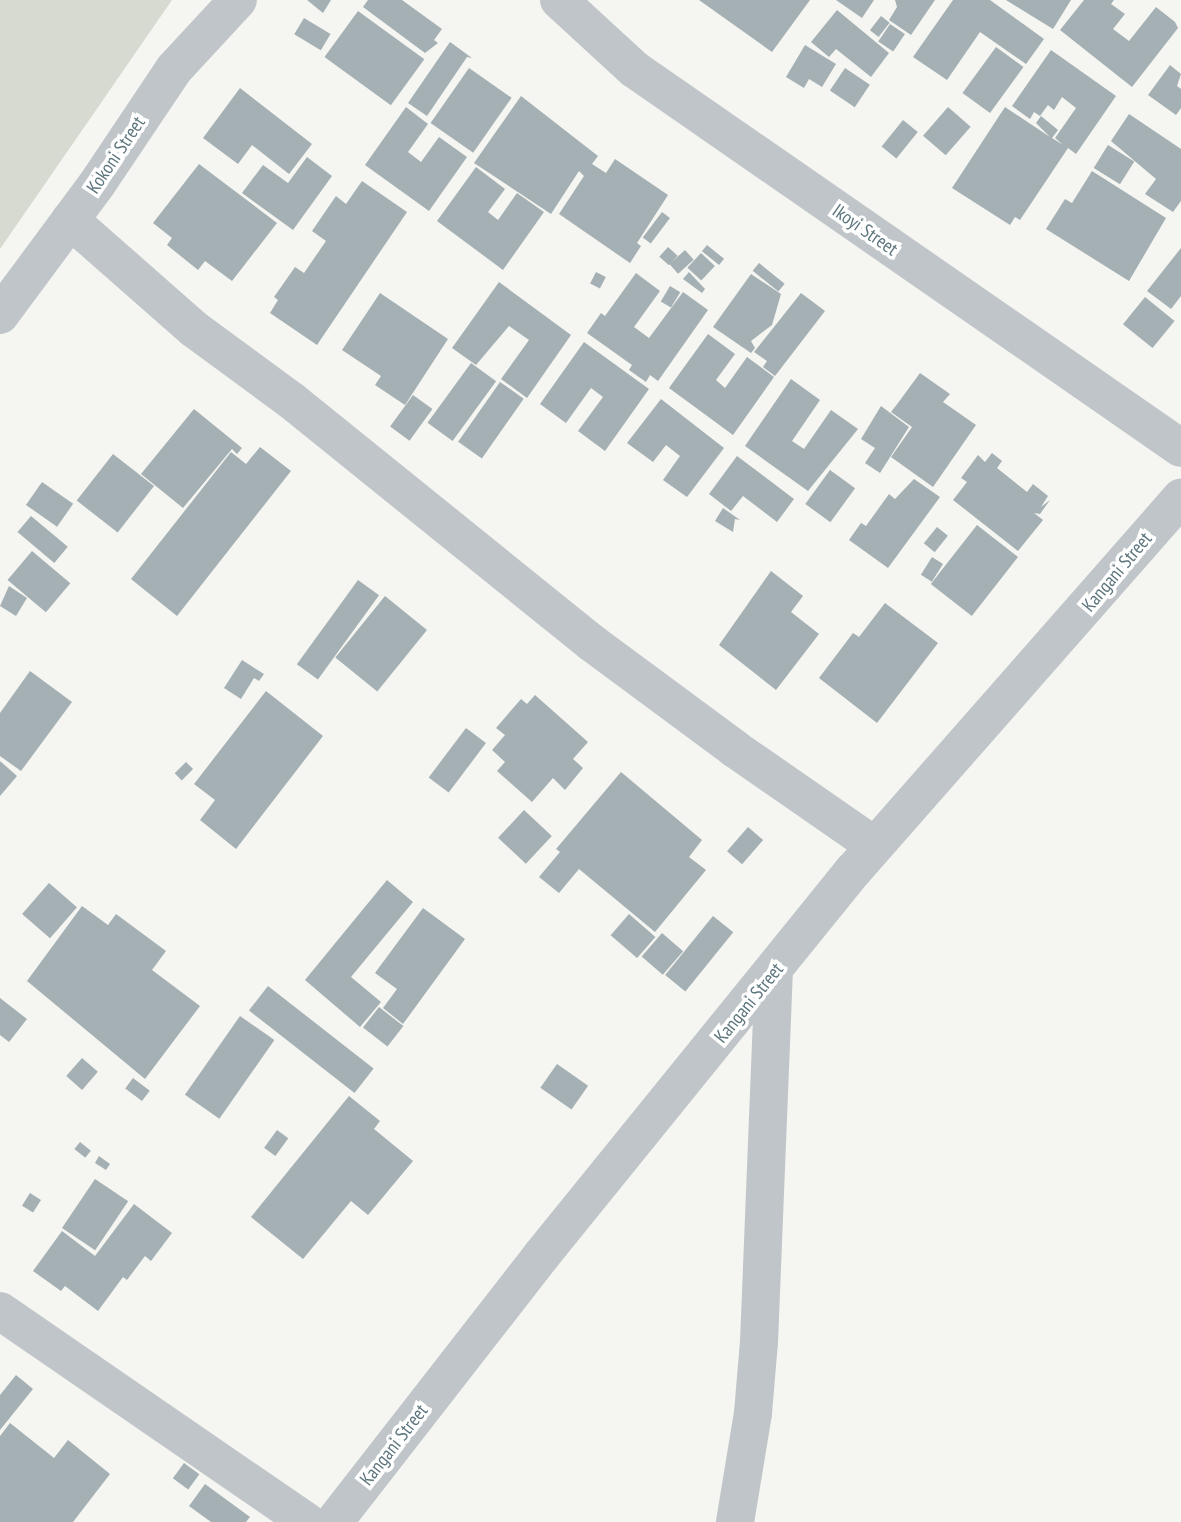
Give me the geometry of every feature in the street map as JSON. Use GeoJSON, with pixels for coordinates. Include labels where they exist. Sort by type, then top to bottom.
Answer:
{"type":"FeatureCollection","features":[{"type":"Feature","properties":{"kind":"street","name":"Kokoni Street"},"geometry":{"type":"LineString","coordinates":[[1,312],[70,220],[174,69],[238,0]]}},
{"type":"Feature","properties":{"kind":"street","name":"Ikoyi Street"},"geometry":{"type":"LineString","coordinates":[[563,1],[634,69],[1181,448]]}},
{"type":"Feature","properties":{"kind":"street"},"geometry":{"type":"LineString","coordinates":[[70,220],[194,329],[292,401],[592,643],[875,846]]}},
{"type":"Feature","properties":{"kind":"street","name":"Kangani Street"},"geometry":{"type":"LineString","coordinates":[[334,1522],[541,1256],[875,846],[1181,498]]}},
{"type":"Feature","properties":{"kind":"street"},"geometry":{"type":"LineString","coordinates":[[735,1522],[753,1413],[759,1342],[774,972]]}},
{"type":"Feature","properties":{"kind":"street"},"geometry":{"type":"LineString","coordinates":[[0,1311],[307,1522]]}},
{"type":"Feature","properties":{"kind":"shaded area"},"geometry":{"type":"Polygon","coordinates":[[[0,0],[172,0],[0,249],[0,0]]]}},
{"type":"Feature","properties":{"kind":"building"},"geometry":{"type":"Polygon","coordinates":[[[307,0],[331,0],[323,13],[307,0]]]}},
{"type":"Feature","properties":{"kind":"building"},"geometry":{"type":"Polygon","coordinates":[[[368,0],[402,0],[442,29],[434,40],[438,43],[425,53],[363,7],[368,0]]]}},
{"type":"Feature","properties":{"kind":"building"},"geometry":{"type":"Polygon","coordinates":[[[699,0],[810,0],[772,52],[699,0]]]}},
{"type":"Feature","properties":{"kind":"building"},"geometry":{"type":"Polygon","coordinates":[[[836,0],[874,0],[862,18],[836,0]]]}},
{"type":"Feature","properties":{"kind":"building"},"geometry":{"type":"Polygon","coordinates":[[[895,0],[935,0],[911,35],[889,20],[897,7],[895,0]]]}},
{"type":"Feature","properties":{"kind":"building"},"geometry":{"type":"Polygon","coordinates":[[[953,0],[990,0],[1044,39],[1026,64],[980,32],[947,80],[913,57],[953,0]]]}},
{"type":"Feature","properties":{"kind":"building"},"geometry":{"type":"Polygon","coordinates":[[[1006,0],[1071,0],[1053,29],[1006,0]]]}},
{"type":"Feature","properties":{"kind":"building"},"geometry":{"type":"Polygon","coordinates":[[[1084,0],[1114,0],[1111,4],[1125,14],[1113,29],[1129,41],[1156,7],[1175,22],[1178,28],[1132,87],[1060,30],[1084,0]]]}},
{"type":"Feature","properties":{"kind":"building"},"geometry":{"type":"Polygon","coordinates":[[[837,10],[889,53],[871,77],[836,49],[829,57],[811,42],[837,10]]]}},
{"type":"Feature","properties":{"kind":"building"},"geometry":{"type":"Polygon","coordinates":[[[358,11],[424,59],[391,105],[324,57],[358,11]]]}},
{"type":"Feature","properties":{"kind":"building"},"geometry":{"type":"Polygon","coordinates":[[[881,16],[890,23],[879,37],[870,30],[881,16]]]}},
{"type":"Feature","properties":{"kind":"building"},"geometry":{"type":"Polygon","coordinates":[[[304,18],[331,34],[321,50],[294,34],[304,18]]]}},
{"type":"Feature","properties":{"kind":"building"},"geometry":{"type":"Polygon","coordinates":[[[890,24],[905,34],[893,51],[878,41],[890,24]]]}},
{"type":"Feature","properties":{"kind":"building"},"geometry":{"type":"Polygon","coordinates":[[[450,42],[472,58],[467,57],[427,116],[408,103],[450,42]]]}},
{"type":"Feature","properties":{"kind":"building"},"geometry":{"type":"Polygon","coordinates":[[[805,45],[836,64],[822,87],[809,79],[804,88],[786,77],[805,45]]]}},
{"type":"Feature","properties":{"kind":"building"},"geometry":{"type":"Polygon","coordinates":[[[996,47],[1024,67],[990,113],[962,93],[996,47]]]}},
{"type":"Feature","properties":{"kind":"building"},"geometry":{"type":"Polygon","coordinates":[[[1051,50],[1116,96],[1076,154],[1068,148],[1020,220],[1015,217],[1010,225],[952,188],[1005,107],[1050,137],[1036,123],[1041,116],[1058,130],[1052,138],[1063,145],[1055,138],[1076,108],[1062,97],[1054,110],[1048,105],[1040,116],[1034,112],[1030,119],[1012,106],[1051,50]]]}},
{"type":"Feature","properties":{"kind":"building"},"geometry":{"type":"Polygon","coordinates":[[[1170,65],[1181,74],[1177,86],[1181,89],[1181,108],[1176,115],[1148,95],[1170,65]]]}},
{"type":"Feature","properties":{"kind":"building"},"geometry":{"type":"Polygon","coordinates":[[[469,68],[512,98],[473,153],[431,123],[469,68]]]}},
{"type":"Feature","properties":{"kind":"building"},"geometry":{"type":"Polygon","coordinates":[[[845,68],[870,85],[855,107],[830,90],[845,68]]]}},
{"type":"Feature","properties":{"kind":"building"},"geometry":{"type":"Polygon","coordinates":[[[240,88],[312,144],[289,174],[252,145],[238,164],[203,138],[240,88]]]}},
{"type":"Feature","properties":{"kind":"building"},"geometry":{"type":"Polygon","coordinates":[[[521,96],[598,156],[592,164],[606,173],[615,159],[668,195],[637,243],[641,246],[630,263],[559,214],[584,176],[579,171],[551,214],[474,163],[521,96]]]}},
{"type":"Feature","properties":{"kind":"building"},"geometry":{"type":"Polygon","coordinates":[[[406,107],[428,124],[408,152],[421,162],[439,137],[467,157],[429,211],[365,165],[406,107]]]}},
{"type":"Feature","properties":{"kind":"building"},"geometry":{"type":"Polygon","coordinates":[[[948,107],[971,127],[946,155],[923,136],[948,107]]]}},
{"type":"Feature","properties":{"kind":"building"},"geometry":{"type":"Polygon","coordinates":[[[1129,114],[1181,149],[1181,201],[1173,212],[1145,194],[1156,179],[1111,141],[1129,114]]]}},
{"type":"Feature","properties":{"kind":"building"},"geometry":{"type":"Polygon","coordinates":[[[903,120],[918,132],[896,158],[882,146],[903,120]]]}},
{"type":"Feature","properties":{"kind":"building"},"geometry":{"type":"Polygon","coordinates":[[[1108,145],[1134,161],[1120,184],[1094,168],[1108,145]]]}},
{"type":"Feature","properties":{"kind":"building"},"geometry":{"type":"Polygon","coordinates":[[[307,157],[332,176],[293,230],[242,193],[263,165],[288,183],[307,157]]]}},
{"type":"Feature","properties":{"kind":"building"},"geometry":{"type":"Polygon","coordinates":[[[199,164],[277,223],[232,281],[205,261],[198,270],[167,245],[172,238],[153,223],[199,164]]]}},
{"type":"Feature","properties":{"kind":"building"},"geometry":{"type":"Polygon","coordinates":[[[476,167],[505,189],[488,212],[498,220],[517,193],[544,212],[503,270],[437,221],[476,167]]]}},
{"type":"Feature","properties":{"kind":"building"},"geometry":{"type":"Polygon","coordinates":[[[1092,171],[1166,218],[1129,281],[1046,229],[1065,199],[1072,203],[1092,171]]]}},
{"type":"Feature","properties":{"kind":"building"},"geometry":{"type":"Polygon","coordinates":[[[362,181],[407,212],[317,345],[270,313],[278,300],[274,297],[295,267],[304,273],[326,241],[312,231],[336,196],[346,204],[362,181]]]}},
{"type":"Feature","properties":{"kind":"building"},"geometry":{"type":"Polygon","coordinates":[[[662,212],[670,218],[651,244],[643,238],[662,212]]]}},
{"type":"Feature","properties":{"kind":"building"},"geometry":{"type":"Polygon","coordinates":[[[707,245],[724,259],[719,265],[702,251],[707,245]]]}},
{"type":"Feature","properties":{"kind":"building"},"geometry":{"type":"Polygon","coordinates":[[[668,247],[678,256],[669,265],[659,257],[668,247]]]}},
{"type":"Feature","properties":{"kind":"building"},"geometry":{"type":"Polygon","coordinates":[[[1181,248],[1181,296],[1171,309],[1147,291],[1181,248]]]}},
{"type":"Feature","properties":{"kind":"building"},"geometry":{"type":"Polygon","coordinates":[[[685,250],[694,260],[678,274],[669,264],[685,250]]]}},
{"type":"Feature","properties":{"kind":"building"},"geometry":{"type":"Polygon","coordinates":[[[701,253],[715,266],[701,281],[687,268],[701,253]]]}},
{"type":"Feature","properties":{"kind":"building"},"geometry":{"type":"Polygon","coordinates":[[[759,263],[785,284],[778,292],[753,271],[759,263]]]}},
{"type":"Feature","properties":{"kind":"building"},"geometry":{"type":"Polygon","coordinates":[[[596,272],[606,277],[600,289],[590,284],[596,272]]]}},
{"type":"Feature","properties":{"kind":"building"},"geometry":{"type":"Polygon","coordinates":[[[689,272],[705,289],[702,293],[683,279],[689,272]]]}},
{"type":"Feature","properties":{"kind":"building"},"geometry":{"type":"Polygon","coordinates":[[[636,273],[660,291],[634,327],[649,338],[683,292],[708,310],[658,381],[650,375],[646,382],[629,370],[632,365],[587,333],[601,313],[605,316],[636,273]]]}},
{"type":"Feature","properties":{"kind":"building"},"geometry":{"type":"Polygon","coordinates":[[[751,274],[781,294],[772,325],[751,341],[755,348],[751,353],[713,327],[751,274]]]}},
{"type":"Feature","properties":{"kind":"building"},"geometry":{"type":"Polygon","coordinates":[[[499,282],[571,335],[527,398],[501,379],[529,340],[509,326],[476,365],[452,348],[499,282]]]}},
{"type":"Feature","properties":{"kind":"building"},"geometry":{"type":"Polygon","coordinates":[[[670,286],[680,292],[671,308],[661,301],[670,286]]]}},
{"type":"Feature","properties":{"kind":"building"},"geometry":{"type":"Polygon","coordinates":[[[380,293],[448,339],[405,405],[375,385],[381,376],[342,350],[380,293]]]}},
{"type":"Feature","properties":{"kind":"building"},"geometry":{"type":"Polygon","coordinates":[[[801,293],[825,311],[775,376],[763,367],[767,361],[754,352],[801,293]]]}},
{"type":"Feature","properties":{"kind":"building"},"geometry":{"type":"Polygon","coordinates":[[[1145,297],[1175,321],[1153,348],[1123,324],[1145,297]]]}},
{"type":"Feature","properties":{"kind":"building"},"geometry":{"type":"Polygon","coordinates":[[[708,334],[735,354],[716,380],[725,388],[747,357],[774,377],[733,435],[669,388],[708,334]]]}},
{"type":"Feature","properties":{"kind":"building"},"geometry":{"type":"Polygon","coordinates":[[[584,342],[649,389],[605,451],[578,431],[603,397],[591,388],[566,423],[540,404],[584,342]]]}},
{"type":"Feature","properties":{"kind":"building"},"geometry":{"type":"Polygon","coordinates":[[[471,363],[496,381],[453,441],[428,423],[471,363]]]}},
{"type":"Feature","properties":{"kind":"building"},"geometry":{"type":"Polygon","coordinates":[[[920,373],[950,394],[943,402],[976,425],[933,487],[891,457],[912,427],[891,412],[920,373]]]}},
{"type":"Feature","properties":{"kind":"building"},"geometry":{"type":"Polygon","coordinates":[[[791,379],[820,400],[792,441],[804,449],[831,410],[858,429],[808,491],[745,446],[791,379]]]}},
{"type":"Feature","properties":{"kind":"building"},"geometry":{"type":"Polygon","coordinates":[[[500,382],[524,399],[482,458],[458,442],[500,382]]]}},
{"type":"Feature","properties":{"kind":"building"},"geometry":{"type":"Polygon","coordinates":[[[413,395],[432,409],[409,441],[390,427],[413,395]]]}},
{"type":"Feature","properties":{"kind":"building"},"geometry":{"type":"Polygon","coordinates":[[[661,399],[724,448],[687,497],[663,480],[680,456],[666,445],[653,462],[627,443],[661,399]]]}},
{"type":"Feature","properties":{"kind":"building"},"geometry":{"type":"Polygon","coordinates":[[[881,406],[909,427],[880,473],[865,463],[875,448],[861,439],[881,406]]]}},
{"type":"Feature","properties":{"kind":"building"},"geometry":{"type":"Polygon","coordinates":[[[194,409],[242,448],[237,454],[232,449],[183,508],[141,474],[194,409]]]}},
{"type":"Feature","properties":{"kind":"building"},"geometry":{"type":"Polygon","coordinates":[[[260,447],[291,471],[177,616],[131,579],[231,452],[246,464],[260,447]]]}},
{"type":"Feature","properties":{"kind":"building"},"geometry":{"type":"Polygon","coordinates":[[[992,453],[1002,461],[997,468],[1027,492],[1033,484],[1048,496],[1041,507],[1050,500],[1040,514],[1034,513],[1043,520],[1018,551],[953,500],[967,482],[961,478],[978,455],[985,462],[992,453]]]}},
{"type":"Feature","properties":{"kind":"building"},"geometry":{"type":"Polygon","coordinates":[[[113,454],[154,486],[118,533],[77,500],[113,454]]]}},
{"type":"Feature","properties":{"kind":"building"},"geometry":{"type":"Polygon","coordinates":[[[737,456],[794,499],[777,522],[743,496],[731,511],[709,494],[737,456]]]}},
{"type":"Feature","properties":{"kind":"building"},"geometry":{"type":"Polygon","coordinates":[[[830,470],[855,488],[830,522],[805,504],[830,470]]]}},
{"type":"Feature","properties":{"kind":"building"},"geometry":{"type":"Polygon","coordinates":[[[914,479],[940,497],[888,568],[849,540],[861,523],[866,526],[889,494],[895,499],[914,479]]]}},
{"type":"Feature","properties":{"kind":"building"},"geometry":{"type":"Polygon","coordinates":[[[42,482],[73,504],[57,527],[26,505],[42,482]]]}},
{"type":"Feature","properties":{"kind":"building"},"geometry":{"type":"Polygon","coordinates":[[[723,508],[740,520],[735,519],[733,532],[715,521],[723,508]]]}},
{"type":"Feature","properties":{"kind":"building"},"geometry":{"type":"Polygon","coordinates":[[[31,516],[68,547],[54,563],[18,532],[31,516]]]}},
{"type":"Feature","properties":{"kind":"building"},"geometry":{"type":"Polygon","coordinates":[[[977,525],[1018,557],[972,616],[931,584],[977,525]]]}},
{"type":"Feature","properties":{"kind":"building"},"geometry":{"type":"Polygon","coordinates":[[[937,527],[948,536],[935,552],[924,543],[937,527]]]}},
{"type":"Feature","properties":{"kind":"building"},"geometry":{"type":"Polygon","coordinates":[[[32,551],[70,583],[46,612],[8,580],[32,551]]]}},
{"type":"Feature","properties":{"kind":"building"},"geometry":{"type":"Polygon","coordinates":[[[932,557],[943,564],[932,582],[921,575],[932,557]]]}},
{"type":"Feature","properties":{"kind":"building"},"geometry":{"type":"Polygon","coordinates":[[[771,571],[803,596],[791,612],[819,634],[776,690],[719,645],[771,571]]]}},
{"type":"Feature","properties":{"kind":"building"},"geometry":{"type":"Polygon","coordinates":[[[358,580],[379,595],[318,679],[297,664],[358,580]]]}},
{"type":"Feature","properties":{"kind":"building"},"geometry":{"type":"Polygon","coordinates":[[[9,586],[27,598],[16,616],[0,606],[9,586]]]}},
{"type":"Feature","properties":{"kind":"building"},"geometry":{"type":"Polygon","coordinates":[[[385,596],[427,630],[377,691],[335,657],[385,596]]]}},
{"type":"Feature","properties":{"kind":"building"},"geometry":{"type":"Polygon","coordinates":[[[885,603],[938,643],[877,723],[819,678],[853,633],[859,637],[885,603]]]}},
{"type":"Feature","properties":{"kind":"building"},"geometry":{"type":"Polygon","coordinates":[[[242,660],[264,674],[259,681],[254,678],[241,699],[224,688],[242,660]]]}},
{"type":"Feature","properties":{"kind":"building"},"geometry":{"type":"Polygon","coordinates":[[[30,671],[72,702],[21,771],[0,756],[0,713],[30,671]]]}},
{"type":"Feature","properties":{"kind":"building"},"geometry":{"type":"Polygon","coordinates":[[[266,691],[323,736],[236,849],[200,820],[215,800],[194,784],[266,691]]]}},
{"type":"Feature","properties":{"kind":"building"},"geometry":{"type":"Polygon","coordinates":[[[535,695],[588,742],[573,759],[583,768],[565,790],[553,778],[532,802],[497,771],[505,762],[492,750],[505,735],[496,728],[521,699],[527,704],[535,695]]]}},
{"type":"Feature","properties":{"kind":"building"},"geometry":{"type":"Polygon","coordinates":[[[466,728],[486,743],[449,793],[429,778],[466,728]]]}},
{"type":"Feature","properties":{"kind":"building"},"geometry":{"type":"Polygon","coordinates":[[[0,761],[17,776],[0,796],[0,761]]]}},
{"type":"Feature","properties":{"kind":"building"},"geometry":{"type":"Polygon","coordinates":[[[186,762],[193,769],[182,780],[175,773],[186,762]]]}},
{"type":"Feature","properties":{"kind":"building"},"geometry":{"type":"Polygon","coordinates":[[[621,772],[702,840],[689,857],[706,870],[655,932],[579,869],[559,893],[539,877],[560,852],[556,849],[621,772]]]}},
{"type":"Feature","properties":{"kind":"building"},"geometry":{"type":"Polygon","coordinates":[[[524,810],[552,836],[526,864],[498,838],[524,810]]]}},
{"type":"Feature","properties":{"kind":"building"},"geometry":{"type":"Polygon","coordinates":[[[748,827],[763,840],[742,864],[727,851],[748,827]]]}},
{"type":"Feature","properties":{"kind":"building"},"geometry":{"type":"Polygon","coordinates":[[[387,880],[413,902],[351,977],[381,1002],[360,1027],[305,980],[387,880]]]}},
{"type":"Feature","properties":{"kind":"building"},"geometry":{"type":"Polygon","coordinates":[[[49,883],[77,907],[50,938],[22,914],[49,883]]]}},
{"type":"Feature","properties":{"kind":"building"},"geometry":{"type":"Polygon","coordinates":[[[82,906],[108,925],[116,914],[166,951],[152,970],[200,1006],[145,1079],[27,981],[82,906]]]}},
{"type":"Feature","properties":{"kind":"building"},"geometry":{"type":"Polygon","coordinates":[[[423,908],[465,939],[403,1024],[383,1008],[397,989],[375,973],[423,908]]]}},
{"type":"Feature","properties":{"kind":"building"},"geometry":{"type":"Polygon","coordinates":[[[629,914],[655,937],[637,958],[611,935],[629,914]]]}},
{"type":"Feature","properties":{"kind":"building"},"geometry":{"type":"Polygon","coordinates":[[[713,916],[733,932],[685,991],[665,975],[713,916]]]}},
{"type":"Feature","properties":{"kind":"building"},"geometry":{"type":"Polygon","coordinates":[[[662,933],[683,951],[663,975],[642,956],[662,933]]]}},
{"type":"Feature","properties":{"kind":"building"},"geometry":{"type":"Polygon","coordinates":[[[268,986],[374,1068],[355,1093],[249,1010],[268,986]]]}},
{"type":"Feature","properties":{"kind":"building"},"geometry":{"type":"Polygon","coordinates":[[[0,998],[27,1019],[9,1042],[0,1035],[0,998]]]}},
{"type":"Feature","properties":{"kind":"building"},"geometry":{"type":"Polygon","coordinates":[[[379,1007],[403,1026],[387,1047],[363,1027],[379,1007]]]}},
{"type":"Feature","properties":{"kind":"building"},"geometry":{"type":"Polygon","coordinates":[[[240,1016],[274,1040],[219,1119],[185,1095],[240,1016]]]}},
{"type":"Feature","properties":{"kind":"building"},"geometry":{"type":"Polygon","coordinates":[[[82,1058],[98,1072],[82,1090],[66,1076],[82,1058]]]}},
{"type":"Feature","properties":{"kind":"building"},"geometry":{"type":"Polygon","coordinates":[[[557,1064],[588,1086],[571,1110],[540,1088],[557,1064]]]}},
{"type":"Feature","properties":{"kind":"building"},"geometry":{"type":"Polygon","coordinates":[[[133,1078],[150,1091],[142,1101],[125,1088],[133,1078]]]}},
{"type":"Feature","properties":{"kind":"building"},"geometry":{"type":"Polygon","coordinates":[[[349,1096],[380,1121],[374,1129],[413,1161],[368,1215],[351,1201],[303,1259],[251,1217],[349,1096]]]}},
{"type":"Feature","properties":{"kind":"building"},"geometry":{"type":"Polygon","coordinates":[[[277,1130],[288,1138],[275,1156],[264,1148],[277,1130]]]}},
{"type":"Feature","properties":{"kind":"building"},"geometry":{"type":"Polygon","coordinates":[[[80,1142],[91,1151],[85,1158],[74,1149],[80,1142]]]}},
{"type":"Feature","properties":{"kind":"building"},"geometry":{"type":"Polygon","coordinates":[[[99,1156],[110,1164],[106,1170],[95,1163],[99,1156]]]}},
{"type":"Feature","properties":{"kind":"building"},"geometry":{"type":"Polygon","coordinates":[[[95,1179],[128,1201],[95,1250],[62,1228],[95,1179]]]}},
{"type":"Feature","properties":{"kind":"building"},"geometry":{"type":"Polygon","coordinates":[[[30,1193],[41,1200],[33,1213],[22,1206],[30,1193]]]}},
{"type":"Feature","properties":{"kind":"building"},"geometry":{"type":"Polygon","coordinates":[[[134,1204],[172,1233],[151,1261],[145,1256],[127,1280],[123,1277],[98,1311],[65,1286],[61,1291],[33,1271],[62,1231],[95,1256],[134,1204]]]}},
{"type":"Feature","properties":{"kind":"building"},"geometry":{"type":"Polygon","coordinates":[[[16,1375],[33,1389],[0,1430],[0,1395],[16,1375]]]}},
{"type":"Feature","properties":{"kind":"building"},"geometry":{"type":"Polygon","coordinates":[[[10,1423],[54,1458],[68,1440],[110,1474],[73,1522],[0,1522],[0,1436],[10,1423]]]}},
{"type":"Feature","properties":{"kind":"building"},"geometry":{"type":"Polygon","coordinates":[[[184,1463],[199,1474],[188,1490],[173,1478],[184,1463]]]}},
{"type":"Feature","properties":{"kind":"building"},"geometry":{"type":"Polygon","coordinates":[[[205,1484],[250,1517],[246,1522],[211,1522],[189,1506],[205,1484]]]}}]}
